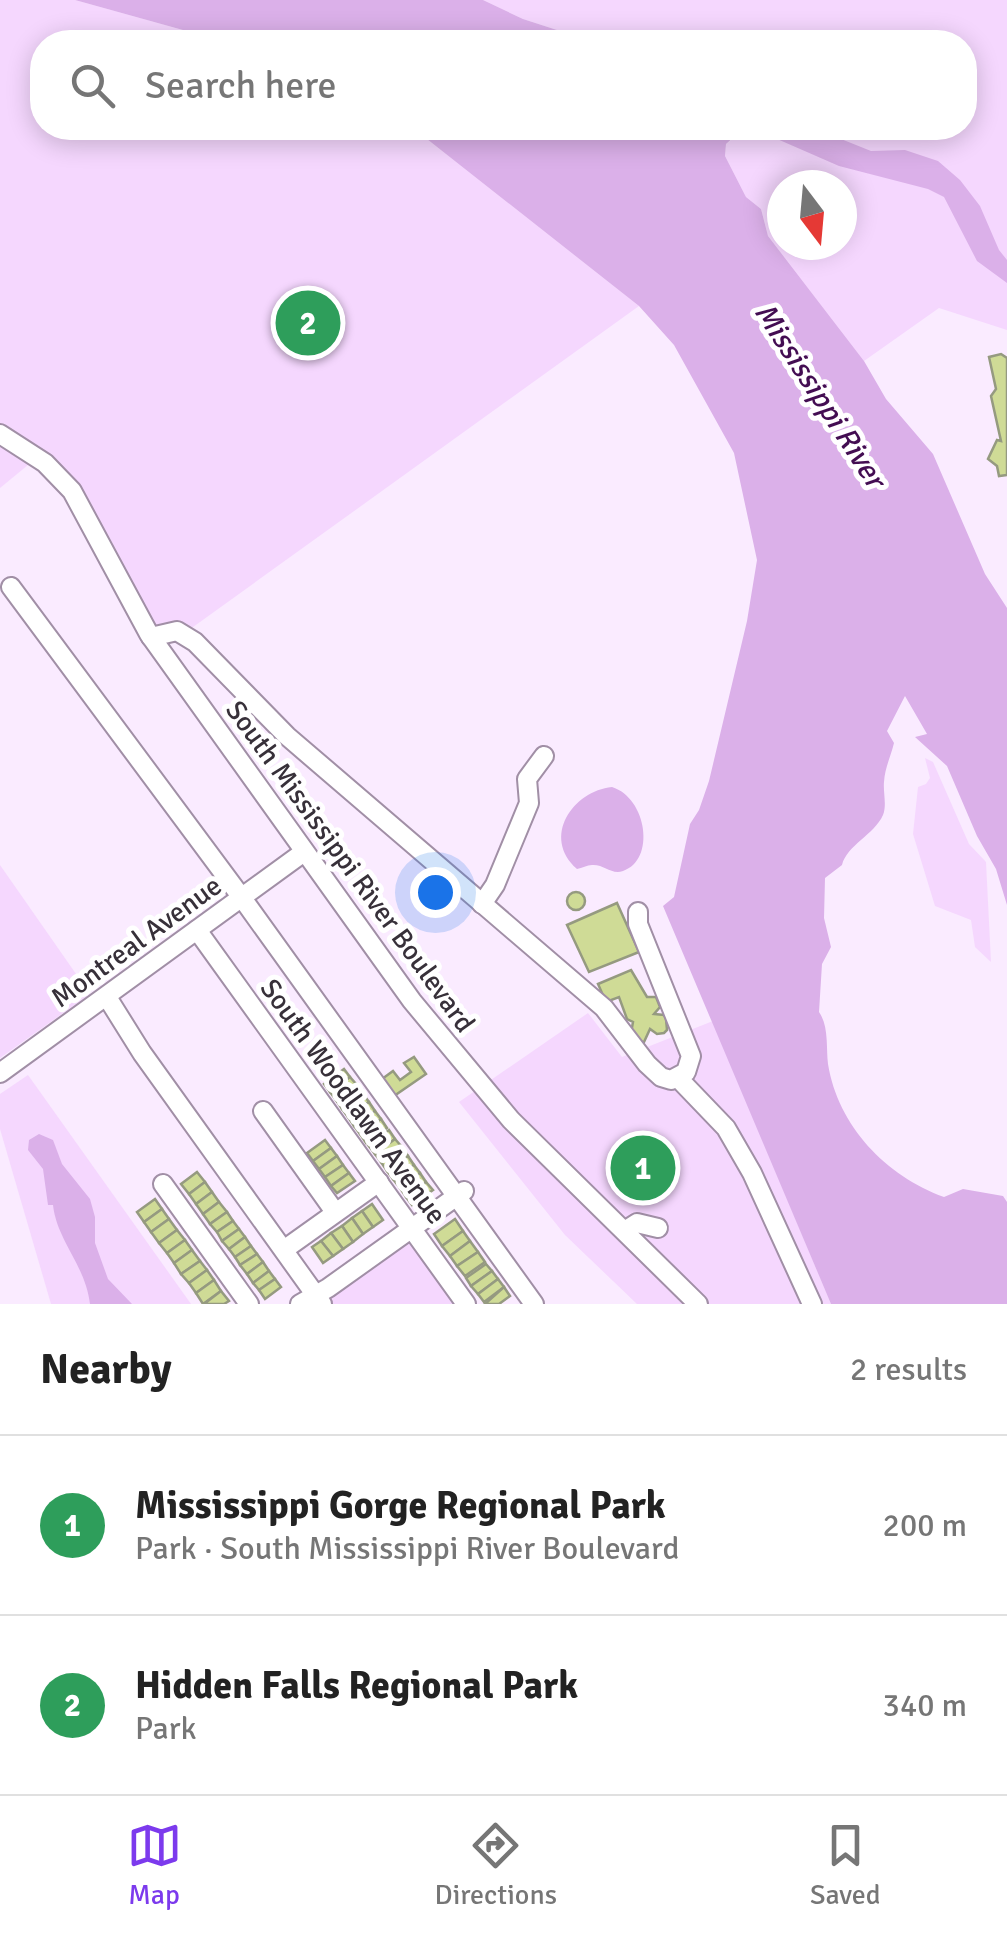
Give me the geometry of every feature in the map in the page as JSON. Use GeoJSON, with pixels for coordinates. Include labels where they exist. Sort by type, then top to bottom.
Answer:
{"type":"FeatureCollection","features":[{"type":"Feature","properties":{"kind":"street","name":"South Mississippi River Boulevard"},"geometry":{"type":"LineString","coordinates":[[0,434],[45,463],[72,491],[151,636],[453,1053],[511,1120],[698,1304]]}},
{"type":"Feature","properties":{"kind":"street"},"geometry":{"type":"LineString","coordinates":[[11,587],[460,1193],[534,1304]]}},
{"type":"Feature","properties":{"kind":"street"},"geometry":{"type":"LineString","coordinates":[[151,636],[177,632],[194,642],[287,736],[604,1008],[647,1064],[662,1076],[678,1078],[726,1128],[752,1172],[812,1304]]}},
{"type":"Feature","properties":{"kind":"street"},"geometry":{"type":"LineString","coordinates":[[482,904],[495,886],[528,803],[528,779],[544,756]]}},
{"type":"Feature","properties":{"kind":"street","name":"Montreal Avenue"},"geometry":{"type":"LineString","coordinates":[[0,1073],[304,852]]}},
{"type":"Feature","properties":{"kind":"street"},"geometry":{"type":"LineString","coordinates":[[638,912],[638,924],[689,1048],[690,1064],[678,1078]]}},
{"type":"Feature","properties":{"kind":"street","name":"South Woodlawn Avenue"},"geometry":{"type":"LineString","coordinates":[[197,930],[466,1304]]}},
{"type":"Feature","properties":{"kind":"street"},"geometry":{"type":"LineString","coordinates":[[107,996],[142,1053],[320,1300]]}},
{"type":"Feature","properties":{"kind":"street"},"geometry":{"type":"LineString","coordinates":[[263,1111],[336,1212]]}},
{"type":"Feature","properties":{"kind":"street"},"geometry":{"type":"LineString","coordinates":[[285,1250],[378,1182]]}},
{"type":"Feature","properties":{"kind":"street"},"geometry":{"type":"LineString","coordinates":[[163,1184],[249,1304]]}},
{"type":"Feature","properties":{"kind":"street"},"geometry":{"type":"LineString","coordinates":[[300,1304],[320,1300],[460,1193]]}},
{"type":"Feature","properties":{"kind":"street"},"geometry":{"type":"LineString","coordinates":[[626,1230],[637,1223],[658,1228]]}},
{"type":"Feature","properties":{"kind":"shaded area"},"geometry":{"type":"Polygon","coordinates":[[[0,0],[75,0],[183,30],[30,30],[30,140],[428,140],[639,306],[168,645],[82,494],[33,445],[0,425],[0,0]]]}},
{"type":"Feature","properties":{"kind":"shaded area"},"geometry":{"type":"Polygon","coordinates":[[[483,0],[1007,0],[1007,330],[939,308],[864,361],[786,260],[857,260],[857,170],[767,170],[767,232],[761,209],[746,197],[725,156],[726,144],[731,140],[977,140],[977,30],[557,30],[483,0]]]}},
{"type":"Feature","properties":{"kind":"shaded area"},"geometry":{"type":"Polygon","coordinates":[[[0,440],[34,460],[0,488],[0,440]]]}},
{"type":"Feature","properties":{"kind":"shaded area"},"geometry":{"type":"Polygon","coordinates":[[[925,758],[933,762],[969,844],[986,862],[991,962],[975,947],[971,920],[935,906],[913,834],[918,787],[930,778],[925,758]]]}},
{"type":"Feature","properties":{"kind":"shaded area"},"geometry":{"type":"Polygon","coordinates":[[[0,865],[90,994],[0,1058],[0,865]]]}},
{"type":"Feature","properties":{"kind":"shaded area"},"geometry":{"type":"Polygon","coordinates":[[[588,1013],[622,1057],[713,1021],[831,1304],[637,1304],[565,1235],[459,1102],[588,1013]]]}},
{"type":"Feature","properties":{"kind":"shaded area"},"geometry":{"type":"Polygon","coordinates":[[[28,1075],[191,1304],[51,1304],[0,1129],[0,1094],[28,1075]]]}},
{"type":"Feature","properties":{"kind":"shaded area"},"geometry":{"type":"Polygon","coordinates":[[[411,1239],[460,1304],[331,1304],[331,1295],[411,1239]]]}},
{"type":"Feature","properties":{"kind":"water"},"geometry":{"type":"Polygon","coordinates":[[[75,0],[483,0],[557,30],[183,30],[75,0]]]}},
{"type":"Feature","properties":{"kind":"water","name":"Mississippi River"},"geometry":{"type":"Polygon","coordinates":[[[428,140],[730,140],[725,156],[746,197],[761,209],[767,232],[767,260],[786,260],[864,361],[886,399],[933,454],[985,574],[1007,608],[1007,905],[996,869],[947,766],[915,737],[927,734],[905,696],[887,731],[894,743],[885,777],[883,815],[842,865],[825,878],[824,918],[831,947],[822,964],[819,1012],[826,1030],[833,1087],[868,1146],[903,1176],[944,1197],[963,1189],[1003,1196],[1007,1202],[1007,1304],[831,1304],[663,906],[674,897],[690,824],[709,781],[747,621],[757,560],[734,453],[674,345],[639,306],[428,140]]]}},
{"type":"Feature","properties":{"kind":"water"},"geometry":{"type":"Polygon","coordinates":[[[779,140],[844,140],[871,151],[905,150],[938,161],[960,180],[980,206],[1007,260],[1007,283],[977,261],[944,197],[928,189],[854,170],[779,140]]]}},
{"type":"Feature","properties":{"kind":"water"},"geometry":{"type":"Polygon","coordinates":[[[612,787],[624,793],[640,816],[640,855],[623,871],[596,865],[577,869],[562,843],[566,818],[585,797],[612,787]]]}},
{"type":"Feature","properties":{"kind":"water"},"geometry":{"type":"Polygon","coordinates":[[[39,1134],[53,1140],[62,1164],[90,1199],[95,1243],[108,1279],[132,1304],[90,1304],[53,1205],[48,1205],[43,1169],[28,1150],[29,1140],[39,1134]]]}},
{"type":"Feature","properties":{"kind":"building"},"geometry":{"type":"Polygon","coordinates":[[[1001,354],[1007,358],[1007,475],[999,476],[997,466],[988,459],[997,440],[1001,441],[991,396],[996,389],[989,357],[1001,354]]]}},
{"type":"Feature","properties":{"kind":"building"},"geometry":{"type":"Polygon","coordinates":[[[576,892],[585,901],[576,910],[567,901],[576,892]]]}},
{"type":"Feature","properties":{"kind":"building"},"geometry":{"type":"Polygon","coordinates":[[[617,903],[639,952],[589,972],[567,925],[617,903]]]}},
{"type":"Feature","properties":{"kind":"building"},"geometry":{"type":"Polygon","coordinates":[[[631,970],[647,997],[656,997],[660,1007],[654,1014],[666,1019],[667,1030],[657,1034],[650,1029],[644,1042],[631,1033],[633,1022],[627,1019],[619,997],[606,1002],[598,984],[631,970]]]}},
{"type":"Feature","properties":{"kind":"building"},"geometry":{"type":"Polygon","coordinates":[[[414,1057],[426,1074],[394,1096],[382,1079],[393,1071],[400,1080],[411,1072],[404,1063],[414,1057]]]}},
{"type":"Feature","properties":{"kind":"building"},"geometry":{"type":"Polygon","coordinates":[[[344,1069],[350,1077],[330,1092],[324,1084],[344,1069]]]}},
{"type":"Feature","properties":{"kind":"building"},"geometry":{"type":"Polygon","coordinates":[[[350,1077],[357,1085],[336,1100],[330,1092],[350,1077]]]}},
{"type":"Feature","properties":{"kind":"building"},"geometry":{"type":"Polygon","coordinates":[[[357,1085],[363,1094],[342,1109],[336,1100],[357,1085]]]}},
{"type":"Feature","properties":{"kind":"building"},"geometry":{"type":"Polygon","coordinates":[[[363,1094],[369,1102],[348,1117],[342,1109],[363,1094]]]}},
{"type":"Feature","properties":{"kind":"building"},"geometry":{"type":"Polygon","coordinates":[[[369,1102],[375,1111],[354,1126],[348,1117],[369,1102]]]}},
{"type":"Feature","properties":{"kind":"building"},"geometry":{"type":"Polygon","coordinates":[[[375,1111],[381,1119],[360,1134],[354,1126],[375,1111]]]}},
{"type":"Feature","properties":{"kind":"building"},"geometry":{"type":"Polygon","coordinates":[[[381,1119],[387,1128],[366,1143],[360,1134],[381,1119]]]}},
{"type":"Feature","properties":{"kind":"building"},"geometry":{"type":"Polygon","coordinates":[[[389,1130],[395,1139],[375,1154],[368,1145],[389,1130]]]}},
{"type":"Feature","properties":{"kind":"building"},"geometry":{"type":"Polygon","coordinates":[[[395,1139],[402,1147],[381,1162],[375,1154],[395,1139]]]}},
{"type":"Feature","properties":{"kind":"building"},"geometry":{"type":"Polygon","coordinates":[[[325,1140],[331,1148],[313,1161],[307,1153],[325,1140]]]}},
{"type":"Feature","properties":{"kind":"building"},"geometry":{"type":"Polygon","coordinates":[[[402,1147],[408,1156],[387,1171],[381,1162],[402,1147]]]}},
{"type":"Feature","properties":{"kind":"building"},"geometry":{"type":"Polygon","coordinates":[[[331,1148],[337,1156],[319,1169],[313,1161],[331,1148]]]}},
{"type":"Feature","properties":{"kind":"building"},"geometry":{"type":"Polygon","coordinates":[[[337,1156],[343,1165],[325,1177],[319,1169],[337,1156]]]}},
{"type":"Feature","properties":{"kind":"building"},"geometry":{"type":"Polygon","coordinates":[[[408,1156],[414,1165],[393,1179],[387,1171],[408,1156]]]}},
{"type":"Feature","properties":{"kind":"building"},"geometry":{"type":"Polygon","coordinates":[[[343,1165],[349,1173],[331,1186],[325,1177],[343,1165]]]}},
{"type":"Feature","properties":{"kind":"building"},"geometry":{"type":"Polygon","coordinates":[[[414,1165],[420,1173],[400,1188],[393,1179],[414,1165]]]}},
{"type":"Feature","properties":{"kind":"building"},"geometry":{"type":"Polygon","coordinates":[[[197,1172],[205,1182],[189,1194],[181,1184],[197,1172]]]}},
{"type":"Feature","properties":{"kind":"building"},"geometry":{"type":"Polygon","coordinates":[[[349,1173],[355,1181],[337,1193],[331,1186],[349,1173]]]}},
{"type":"Feature","properties":{"kind":"building"},"geometry":{"type":"Polygon","coordinates":[[[420,1173],[426,1182],[406,1197],[400,1188],[420,1173]]]}},
{"type":"Feature","properties":{"kind":"building"},"geometry":{"type":"Polygon","coordinates":[[[205,1182],[212,1192],[196,1204],[189,1194],[205,1182]]]}},
{"type":"Feature","properties":{"kind":"building"},"geometry":{"type":"Polygon","coordinates":[[[426,1182],[433,1190],[412,1205],[406,1197],[426,1182]]]}},
{"type":"Feature","properties":{"kind":"building"},"geometry":{"type":"Polygon","coordinates":[[[212,1192],[219,1202],[203,1214],[196,1204],[212,1192]]]}},
{"type":"Feature","properties":{"kind":"building"},"geometry":{"type":"Polygon","coordinates":[[[155,1199],[162,1209],[144,1222],[137,1212],[155,1199]]]}},
{"type":"Feature","properties":{"kind":"building"},"geometry":{"type":"Polygon","coordinates":[[[219,1202],[227,1212],[210,1224],[203,1214],[219,1202]]]}},
{"type":"Feature","properties":{"kind":"building"},"geometry":{"type":"Polygon","coordinates":[[[372,1204],[383,1220],[373,1227],[362,1211],[372,1204]]]}},
{"type":"Feature","properties":{"kind":"building"},"geometry":{"type":"Polygon","coordinates":[[[162,1209],[169,1219],[151,1232],[144,1222],[162,1209]]]}},
{"type":"Feature","properties":{"kind":"building"},"geometry":{"type":"Polygon","coordinates":[[[362,1211],[373,1227],[363,1234],[352,1218],[362,1211]]]}},
{"type":"Feature","properties":{"kind":"building"},"geometry":{"type":"Polygon","coordinates":[[[227,1212],[233,1221],[217,1232],[210,1224],[227,1212]]]}},
{"type":"Feature","properties":{"kind":"building"},"geometry":{"type":"Polygon","coordinates":[[[352,1218],[363,1234],[353,1242],[342,1226],[352,1218]]]}},
{"type":"Feature","properties":{"kind":"building"},"geometry":{"type":"Polygon","coordinates":[[[169,1219],[177,1230],[159,1243],[151,1232],[169,1219]]]}},
{"type":"Feature","properties":{"kind":"building"},"geometry":{"type":"Polygon","coordinates":[[[455,1219],[463,1231],[442,1246],[434,1234],[455,1219]]]}},
{"type":"Feature","properties":{"kind":"building"},"geometry":{"type":"Polygon","coordinates":[[[233,1221],[239,1229],[222,1241],[217,1232],[233,1221]]]}},
{"type":"Feature","properties":{"kind":"building"},"geometry":{"type":"Polygon","coordinates":[[[342,1226],[353,1242],[343,1249],[331,1233],[342,1226]]]}},
{"type":"Feature","properties":{"kind":"building"},"geometry":{"type":"Polygon","coordinates":[[[239,1229],[245,1237],[229,1249],[222,1241],[239,1229]]]}},
{"type":"Feature","properties":{"kind":"building"},"geometry":{"type":"Polygon","coordinates":[[[177,1230],[185,1240],[167,1253],[159,1243],[177,1230]]]}},
{"type":"Feature","properties":{"kind":"building"},"geometry":{"type":"Polygon","coordinates":[[[463,1231],[470,1241],[450,1256],[442,1246],[463,1231]]]}},
{"type":"Feature","properties":{"kind":"building"},"geometry":{"type":"Polygon","coordinates":[[[331,1233],[343,1249],[333,1256],[321,1241],[331,1233]]]}},
{"type":"Feature","properties":{"kind":"building"},"geometry":{"type":"Polygon","coordinates":[[[245,1237],[251,1246],[235,1257],[229,1249],[245,1237]]]}},
{"type":"Feature","properties":{"kind":"building"},"geometry":{"type":"Polygon","coordinates":[[[185,1240],[192,1250],[174,1263],[167,1253],[185,1240]]]}},
{"type":"Feature","properties":{"kind":"building"},"geometry":{"type":"Polygon","coordinates":[[[321,1241],[333,1256],[323,1263],[312,1247],[321,1241]]]}},
{"type":"Feature","properties":{"kind":"building"},"geometry":{"type":"Polygon","coordinates":[[[470,1241],[478,1252],[457,1266],[450,1256],[470,1241]]]}},
{"type":"Feature","properties":{"kind":"building"},"geometry":{"type":"Polygon","coordinates":[[[251,1246],[257,1254],[240,1265],[235,1257],[251,1246]]]}},
{"type":"Feature","properties":{"kind":"building"},"geometry":{"type":"Polygon","coordinates":[[[192,1250],[200,1261],[181,1274],[174,1263],[192,1250]]]}},
{"type":"Feature","properties":{"kind":"building"},"geometry":{"type":"Polygon","coordinates":[[[478,1252],[485,1262],[465,1276],[457,1266],[478,1252]]]}},
{"type":"Feature","properties":{"kind":"building"},"geometry":{"type":"Polygon","coordinates":[[[257,1254],[263,1262],[247,1274],[240,1265],[257,1254]]]}},
{"type":"Feature","properties":{"kind":"building"},"geometry":{"type":"Polygon","coordinates":[[[200,1261],[207,1270],[189,1283],[181,1274],[200,1261]]]}},
{"type":"Feature","properties":{"kind":"building"},"geometry":{"type":"Polygon","coordinates":[[[263,1262],[269,1271],[253,1283],[247,1274],[263,1262]]]}},
{"type":"Feature","properties":{"kind":"building"},"geometry":{"type":"Polygon","coordinates":[[[486,1264],[492,1271],[471,1286],[466,1278],[486,1264]]]}},
{"type":"Feature","properties":{"kind":"building"},"geometry":{"type":"Polygon","coordinates":[[[207,1270],[214,1280],[196,1293],[189,1283],[207,1270]]]}},
{"type":"Feature","properties":{"kind":"building"},"geometry":{"type":"Polygon","coordinates":[[[269,1271],[275,1279],[259,1290],[253,1283],[269,1271]]]}},
{"type":"Feature","properties":{"kind":"building"},"geometry":{"type":"Polygon","coordinates":[[[492,1271],[498,1279],[478,1294],[471,1286],[492,1271]]]}},
{"type":"Feature","properties":{"kind":"building"},"geometry":{"type":"Polygon","coordinates":[[[275,1279],[281,1287],[265,1299],[259,1290],[275,1279]]]}},
{"type":"Feature","properties":{"kind":"building"},"geometry":{"type":"Polygon","coordinates":[[[498,1279],[504,1287],[484,1302],[478,1294],[498,1279]]]}},
{"type":"Feature","properties":{"kind":"building"},"geometry":{"type":"Polygon","coordinates":[[[214,1280],[221,1291],[203,1304],[196,1293],[214,1280]]]}},
{"type":"Feature","properties":{"kind":"building"},"geometry":{"type":"Polygon","coordinates":[[[504,1287],[510,1296],[499,1304],[485,1304],[504,1287]]]}},
{"type":"Feature","properties":{"kind":"building"},"geometry":{"type":"Polygon","coordinates":[[[221,1291],[229,1301],[204,1304],[221,1291]]]}},
{"type":"Feature","properties":{"kind":"place","name":"Hidden Falls Regional Park"},"geometry":{"type":"Point","coordinates":[308,323]}},
{"type":"Feature","properties":{"kind":"place","name":"Mississippi Gorge Regional Park"},"geometry":{"type":"Point","coordinates":[643,1168]}}]}
